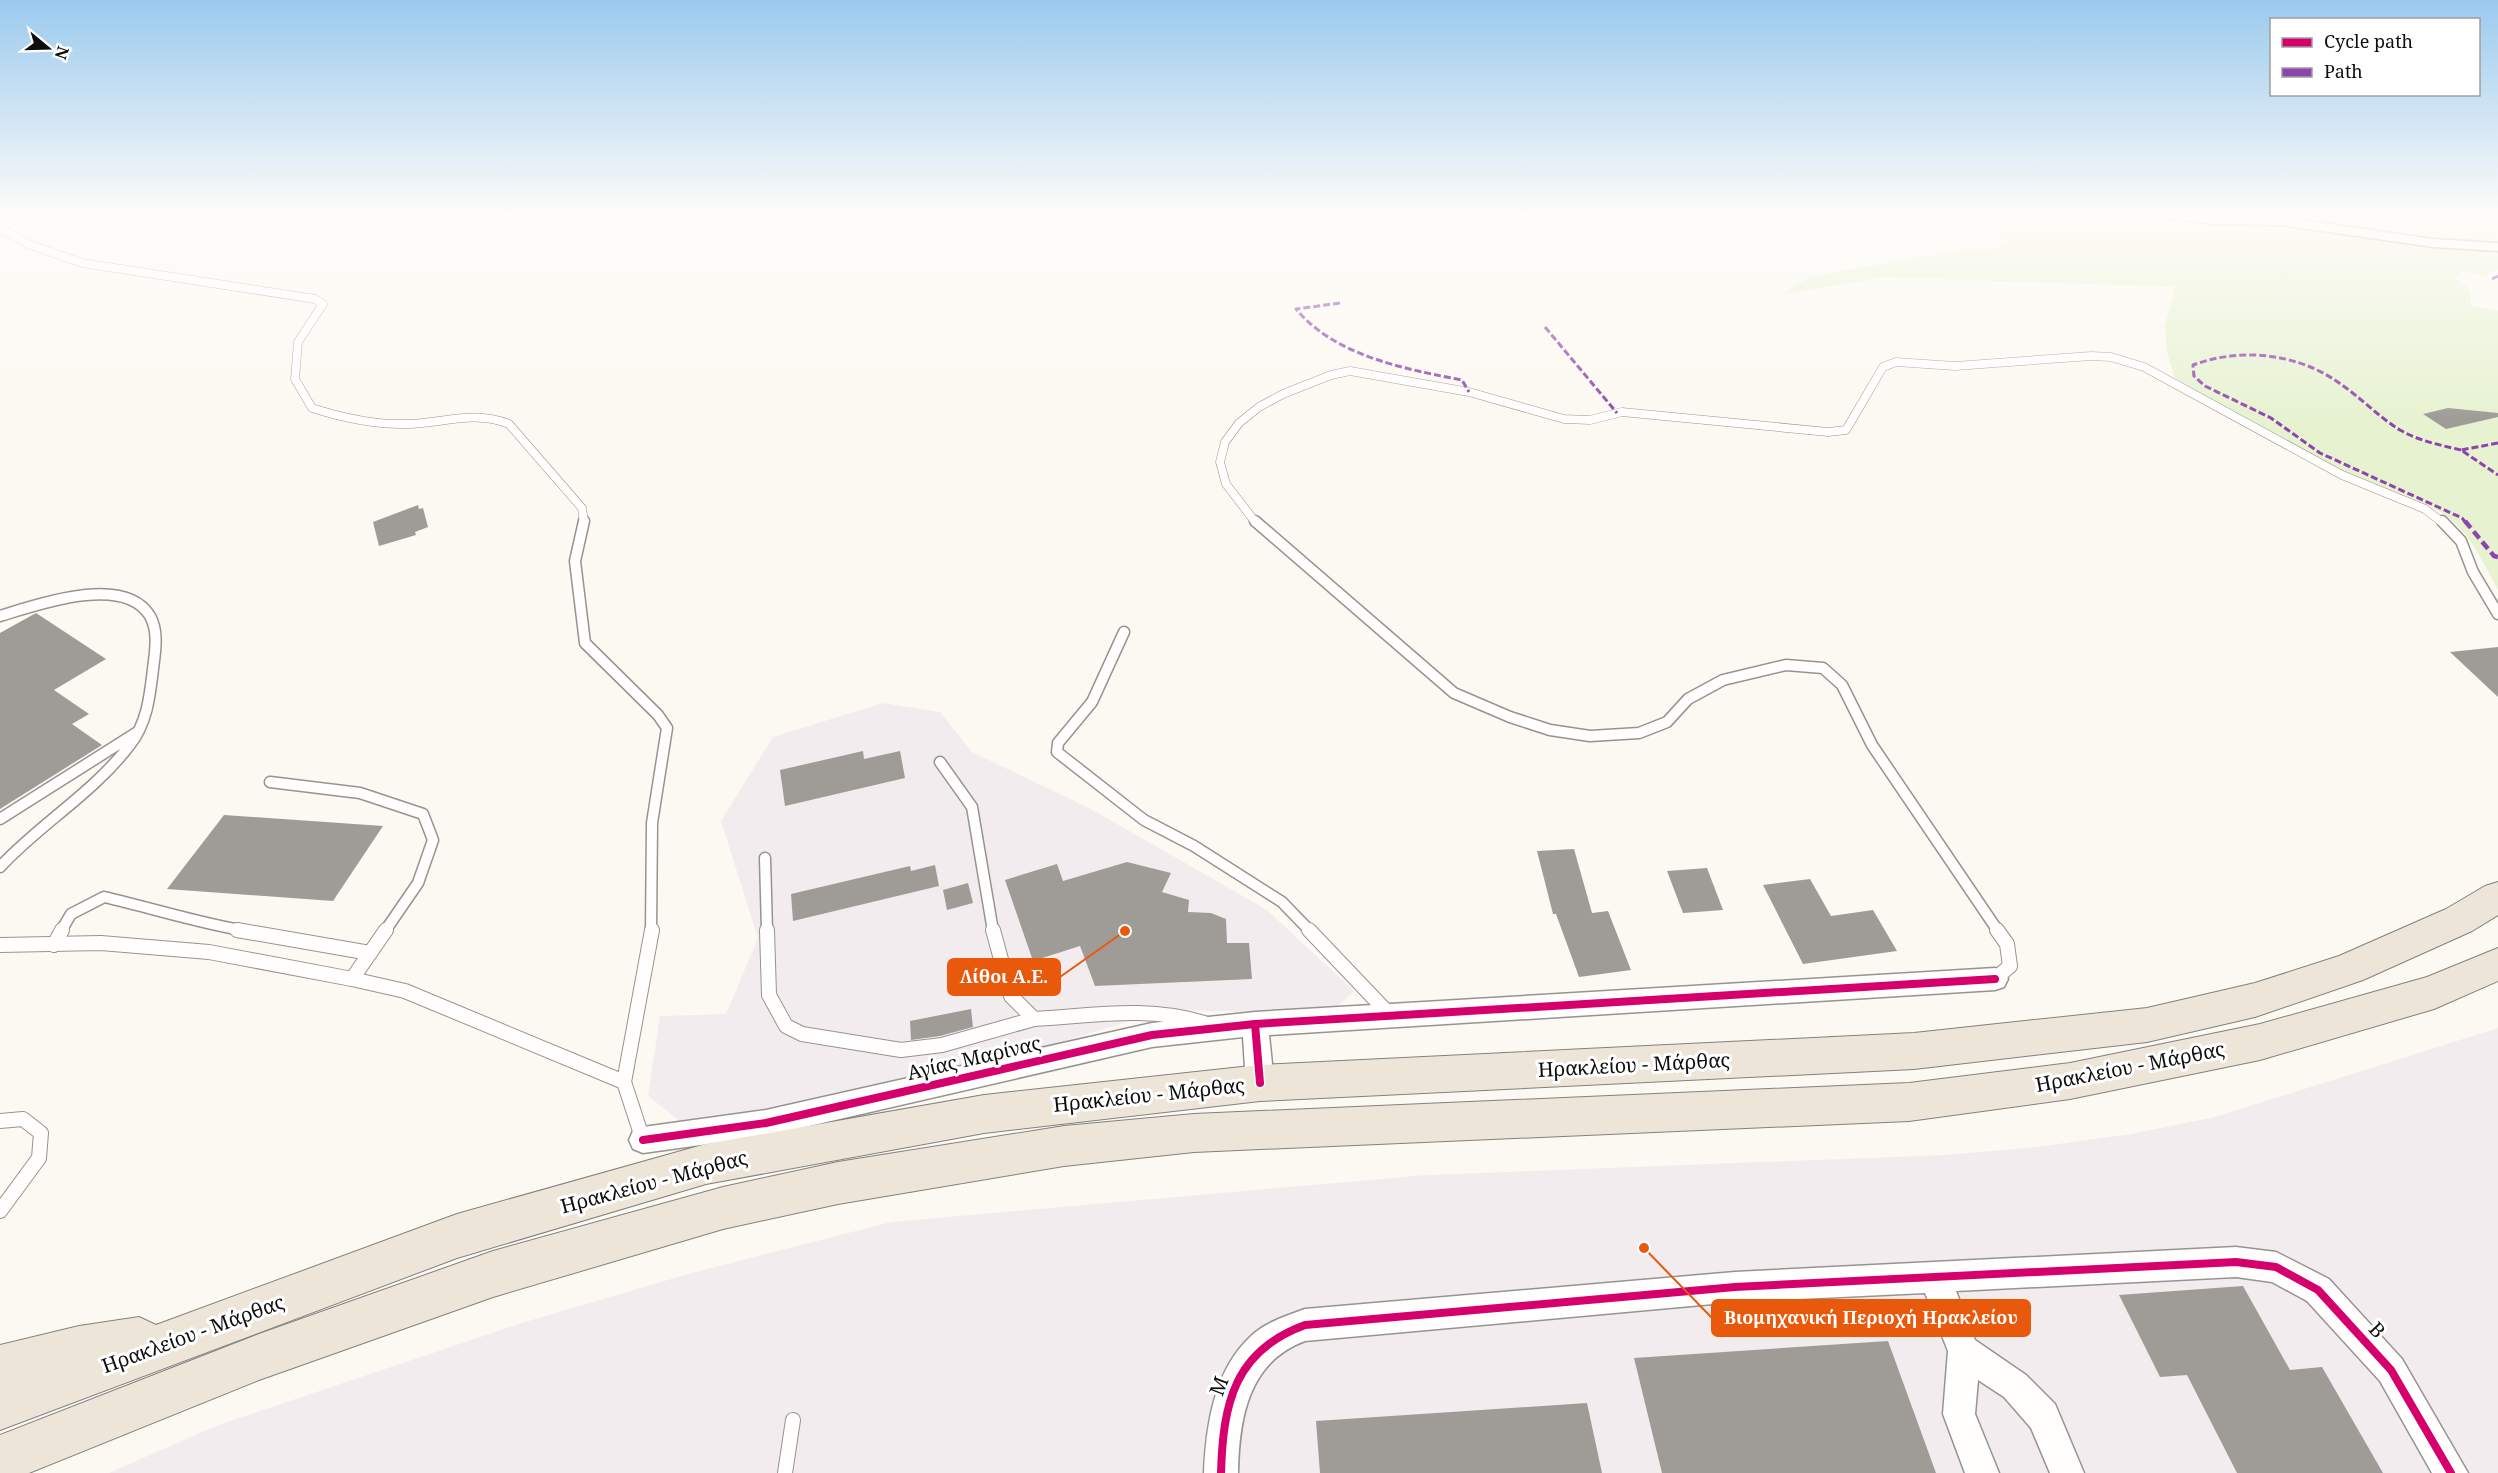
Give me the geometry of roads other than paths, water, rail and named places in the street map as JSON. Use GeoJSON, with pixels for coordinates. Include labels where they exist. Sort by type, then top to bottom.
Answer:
{"type":"FeatureCollection","features":[{"type":"Feature","properties":{"kind":"main road","name":"Ηρακλείου - Μάρθας"},"geometry":{"type":"LineString","coordinates":[[0,1406],[457,1236],[706,1164],[984,1114],[1260,1083],[1914,1051],[2147,1025],[2255,1000],[2349,969],[2459,920],[2498,897]]}},
{"type":"Feature","properties":{"kind":"main road","name":"Ηρακλείου - Μάρθας"},"geometry":{"type":"LineString","coordinates":[[0,1460],[259,1357],[493,1274],[723,1208],[838,1183],[1064,1146],[1194,1133],[1909,1102],[2070,1081],[2260,1042],[2434,992],[2498,964]]}},
{"type":"Feature","properties":{"kind":"main road"},"geometry":{"type":"LineString","coordinates":[[0,1369],[79,1348],[206,1329]]}},
{"type":"Feature","properties":{"kind":"street","name":"Αγίας Μαρίνας"},"geometry":{"type":"LineString","coordinates":[[643,1140],[766,1123],[1152,1035],[1255,1024],[1389,1014],[1995,979]]}},
{"type":"Feature","properties":{"kind":"street"},"geometry":{"type":"LineString","coordinates":[[1255,1024],[1260,1083]]}},
{"type":"Feature","properties":{"kind":"street","name":"Β"},"geometry":{"type":"LineString","coordinates":[[1286,1329],[1305,1325],[1735,1287],[2236,1262],[2276,1268],[2318,1290],[2391,1370],[2451,1473]]}},
{"type":"Feature","properties":{"kind":"street"},"geometry":{"type":"LineString","coordinates":[[1934,1276],[1964,1351],[1959,1414],[1982,1473]]}},
{"type":"Feature","properties":{"kind":"street","name":"Μ"},"geometry":{"type":"LineString","coordinates":[[1221,1473],[1229,1400],[1241,1374],[1269,1341],[1286,1329]]}},
{"type":"Feature","properties":{"kind":"street"},"geometry":{"type":"LineString","coordinates":[[1964,1351],[2014,1386],[2043,1416],[2067,1473]]}},
{"type":"Feature","properties":{"kind":"lane"},"geometry":{"type":"LineString","coordinates":[[210,283],[315,299],[323,304],[305,328],[298,342],[295,379],[312,408],[333,416],[389,423],[409,424],[476,415],[499,419],[509,424],[582,508],[584,524],[575,561],[581,626],[585,643],[658,715],[667,728],[652,823],[652,928],[624,1082],[643,1140]]}},
{"type":"Feature","properties":{"kind":"lane"},"geometry":{"type":"LineString","coordinates":[[1995,979],[2010,966],[2007,944],[1917,817],[1867,738],[1849,695],[1835,676],[1809,664],[1730,676],[1689,697],[1668,722],[1646,731],[1611,737],[1564,732],[1513,719],[1454,693],[1266,532],[1226,483],[1220,460],[1225,441],[1237,425],[1274,396],[1330,374],[1350,371],[1469,392],[1564,419],[1590,420],[1622,412],[1828,432],[1846,430],[1853,423],[1882,368],[1896,362],[1955,366],[2111,357],[2144,367],[2342,475],[2425,509],[2442,521],[2461,541],[2473,572],[2498,614]]}},
{"type":"Feature","properties":{"kind":"lane"},"geometry":{"type":"LineString","coordinates":[[0,616],[89,593],[110,594],[136,604],[149,616],[156,638],[148,710],[139,731],[120,757],[22,842],[0,867]]}},
{"type":"Feature","properties":{"kind":"lane"},"geometry":{"type":"LineString","coordinates":[[1124,632],[1092,702],[1058,743],[1057,752],[1144,820],[1194,846],[1282,902],[1389,1014]]}},
{"type":"Feature","properties":{"kind":"lane"},"geometry":{"type":"LineString","coordinates":[[0,819],[139,731]]}},
{"type":"Feature","properties":{"kind":"lane"},"geometry":{"type":"LineString","coordinates":[[940,762],[972,807],[990,919],[1011,996],[1034,1019]]}},
{"type":"Feature","properties":{"kind":"lane"},"geometry":{"type":"LineString","coordinates":[[270,782],[360,793],[423,814],[433,840],[418,883],[352,980]]}},
{"type":"Feature","properties":{"kind":"lane"},"geometry":{"type":"LineString","coordinates":[[765,858],[769,995],[786,1026],[802,1034],[902,1050],[942,1045],[1034,1019],[1122,1010],[1188,1017],[1216,1028]]}},
{"type":"Feature","properties":{"kind":"lane"},"geometry":{"type":"LineString","coordinates":[[54,945],[71,914],[104,897],[173,913],[202,924],[370,953]]}},
{"type":"Feature","properties":{"kind":"lane"},"geometry":{"type":"LineString","coordinates":[[0,945],[101,944],[209,952],[405,991],[624,1082]]}},
{"type":"Feature","properties":{"kind":"lane"},"geometry":{"type":"LineString","coordinates":[[0,1121],[23,1119],[41,1133],[39,1158],[0,1210]]}},
{"type":"Feature","properties":{"kind":"lane"},"geometry":{"type":"LineString","coordinates":[[785,1473],[793,1420]]}},
{"type":"Feature","properties":{"kind":"place","name":"Λίθοι Α.Ε."},"geometry":{"type":"Point","coordinates":[1125,931]}},
{"type":"Feature","properties":{"kind":"place","name":"Βιομηχανική Περιοχή Ηρακλείου"},"geometry":{"type":"Point","coordinates":[1644,1248]}}]}
